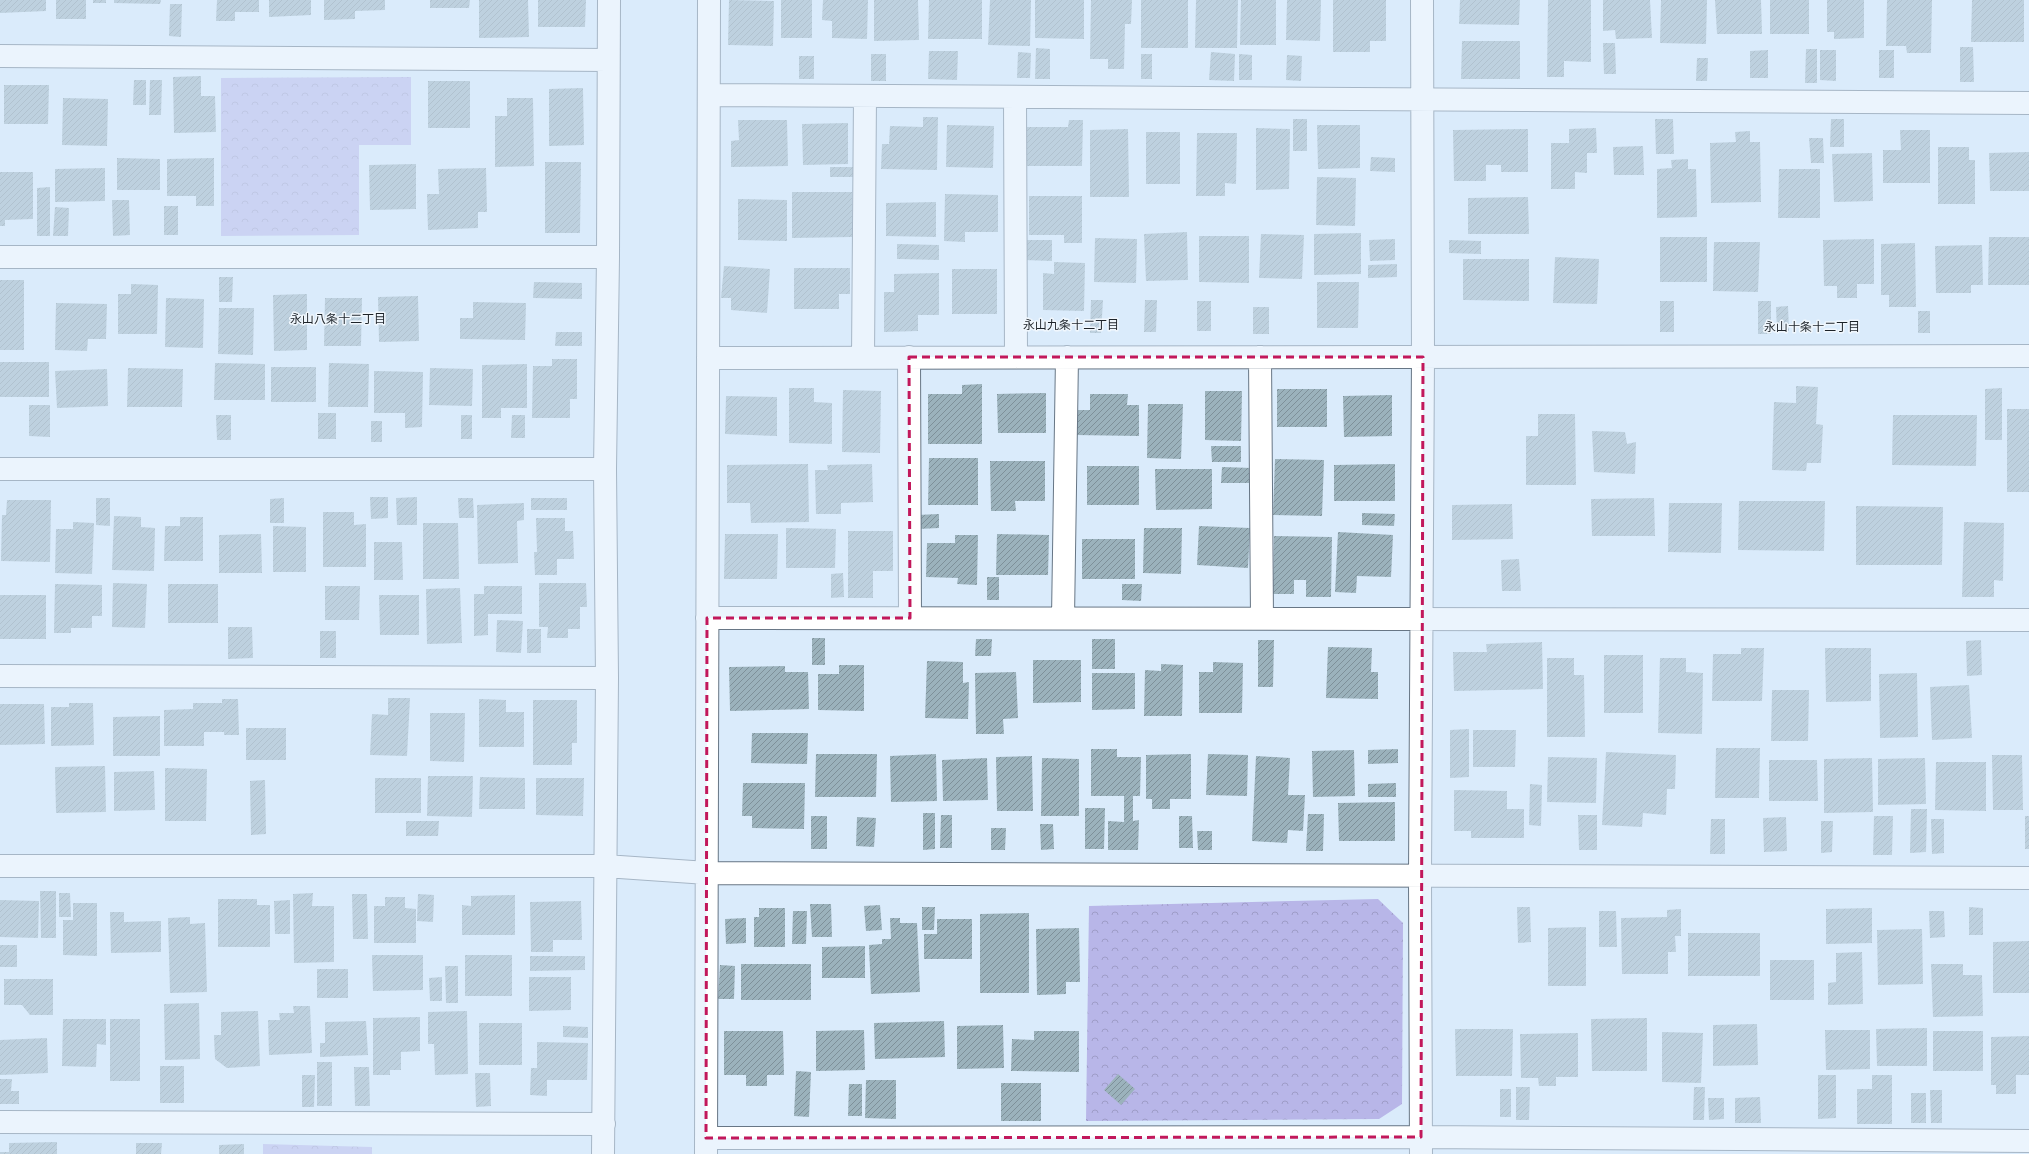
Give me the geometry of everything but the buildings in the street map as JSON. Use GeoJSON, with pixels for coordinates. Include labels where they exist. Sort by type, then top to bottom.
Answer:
{"type":"FeatureCollection","features":[{"type":"Feature","properties":{"kind":"street"},"geometry":{"type":"LineString","coordinates":[[604,1154],[609,0]]}},
{"type":"Feature","properties":{"kind":"street"},"geometry":{"type":"LineString","coordinates":[[709,0],[706,1146],[1421,1145],[2029,1141]]}},
{"type":"Feature","properties":{"kind":"street"},"geometry":{"type":"LineString","coordinates":[[1421,1145],[1420,876],[1423,357],[1422,0]]}},
{"type":"Feature","properties":{"kind":"street"},"geometry":{"type":"LineString","coordinates":[[0,56],[608,60]]}},
{"type":"Feature","properties":{"kind":"street"},"geometry":{"type":"LineString","coordinates":[[709,96],[2029,103]]}},
{"type":"Feature","properties":{"kind":"street"},"geometry":{"type":"LineString","coordinates":[[863,358],[864,96]]}},
{"type":"Feature","properties":{"kind":"street"},"geometry":{"type":"LineString","coordinates":[[1015,97],[1016,358]]}},
{"type":"Feature","properties":{"kind":"street"},"geometry":{"type":"LineString","coordinates":[[0,257],[608,257]]}},
{"type":"Feature","properties":{"kind":"street"},"geometry":{"type":"LineString","coordinates":[[708,358],[2029,356]]}},
{"type":"Feature","properties":{"kind":"street"},"geometry":{"type":"LineString","coordinates":[[909,357],[910,618]]}},
{"type":"Feature","properties":{"kind":"street"},"geometry":{"type":"LineString","coordinates":[[1063,618],[1067,357]]}},
{"type":"Feature","properties":{"kind":"street"},"geometry":{"type":"LineString","coordinates":[[1260,357],[1262,618]]}},
{"type":"Feature","properties":{"kind":"street"},"geometry":{"type":"LineString","coordinates":[[0,469],[606,469]]}},
{"type":"Feature","properties":{"kind":"street"},"geometry":{"type":"LineString","coordinates":[[707,618],[2029,620]]}},
{"type":"Feature","properties":{"kind":"street"},"geometry":{"type":"LineString","coordinates":[[0,676],[607,678]]}},
{"type":"Feature","properties":{"kind":"street"},"geometry":{"type":"LineString","coordinates":[[0,866],[606,866],[707,873],[2029,878]]}},
{"type":"Feature","properties":{"kind":"street"},"geometry":{"type":"LineString","coordinates":[[0,1122],[604,1124]]}},
{"type":"Feature","properties":{"kind":"highlighted area"},"geometry":{"type":"Polygon","coordinates":[[[909,357],[1423,357],[1421,1137],[706,1138],[707,618],[910,618],[909,357]]]}},
{"type":"Feature","properties":{"kind":"green space"},"geometry":{"type":"Polygon","coordinates":[[[411,77],[411,145],[359,145],[359,235],[221,236],[221,78],[411,77]]]}},
{"type":"Feature","properties":{"kind":"green space"},"geometry":{"type":"Polygon","coordinates":[[[1378,899],[1403,923],[1402,1104],[1379,1119],[1086,1121],[1089,906],[1378,899]]]}},
{"type":"Feature","properties":{"kind":"green space"},"geometry":{"type":"Polygon","coordinates":[[[263,1144],[372,1147],[372,1154],[263,1154],[263,1144]]]}},
{"type":"Feature","properties":{"kind":"district","name":"永山八条十二丁目"},"geometry":{"type":"Point","coordinates":[338,319]}},
{"type":"Feature","properties":{"kind":"district","name":"永山九条十二丁目"},"geometry":{"type":"Point","coordinates":[1071,325]}},
{"type":"Feature","properties":{"kind":"district","name":"永山十条十二丁目"},"geometry":{"type":"Point","coordinates":[1812,327]}}]}
